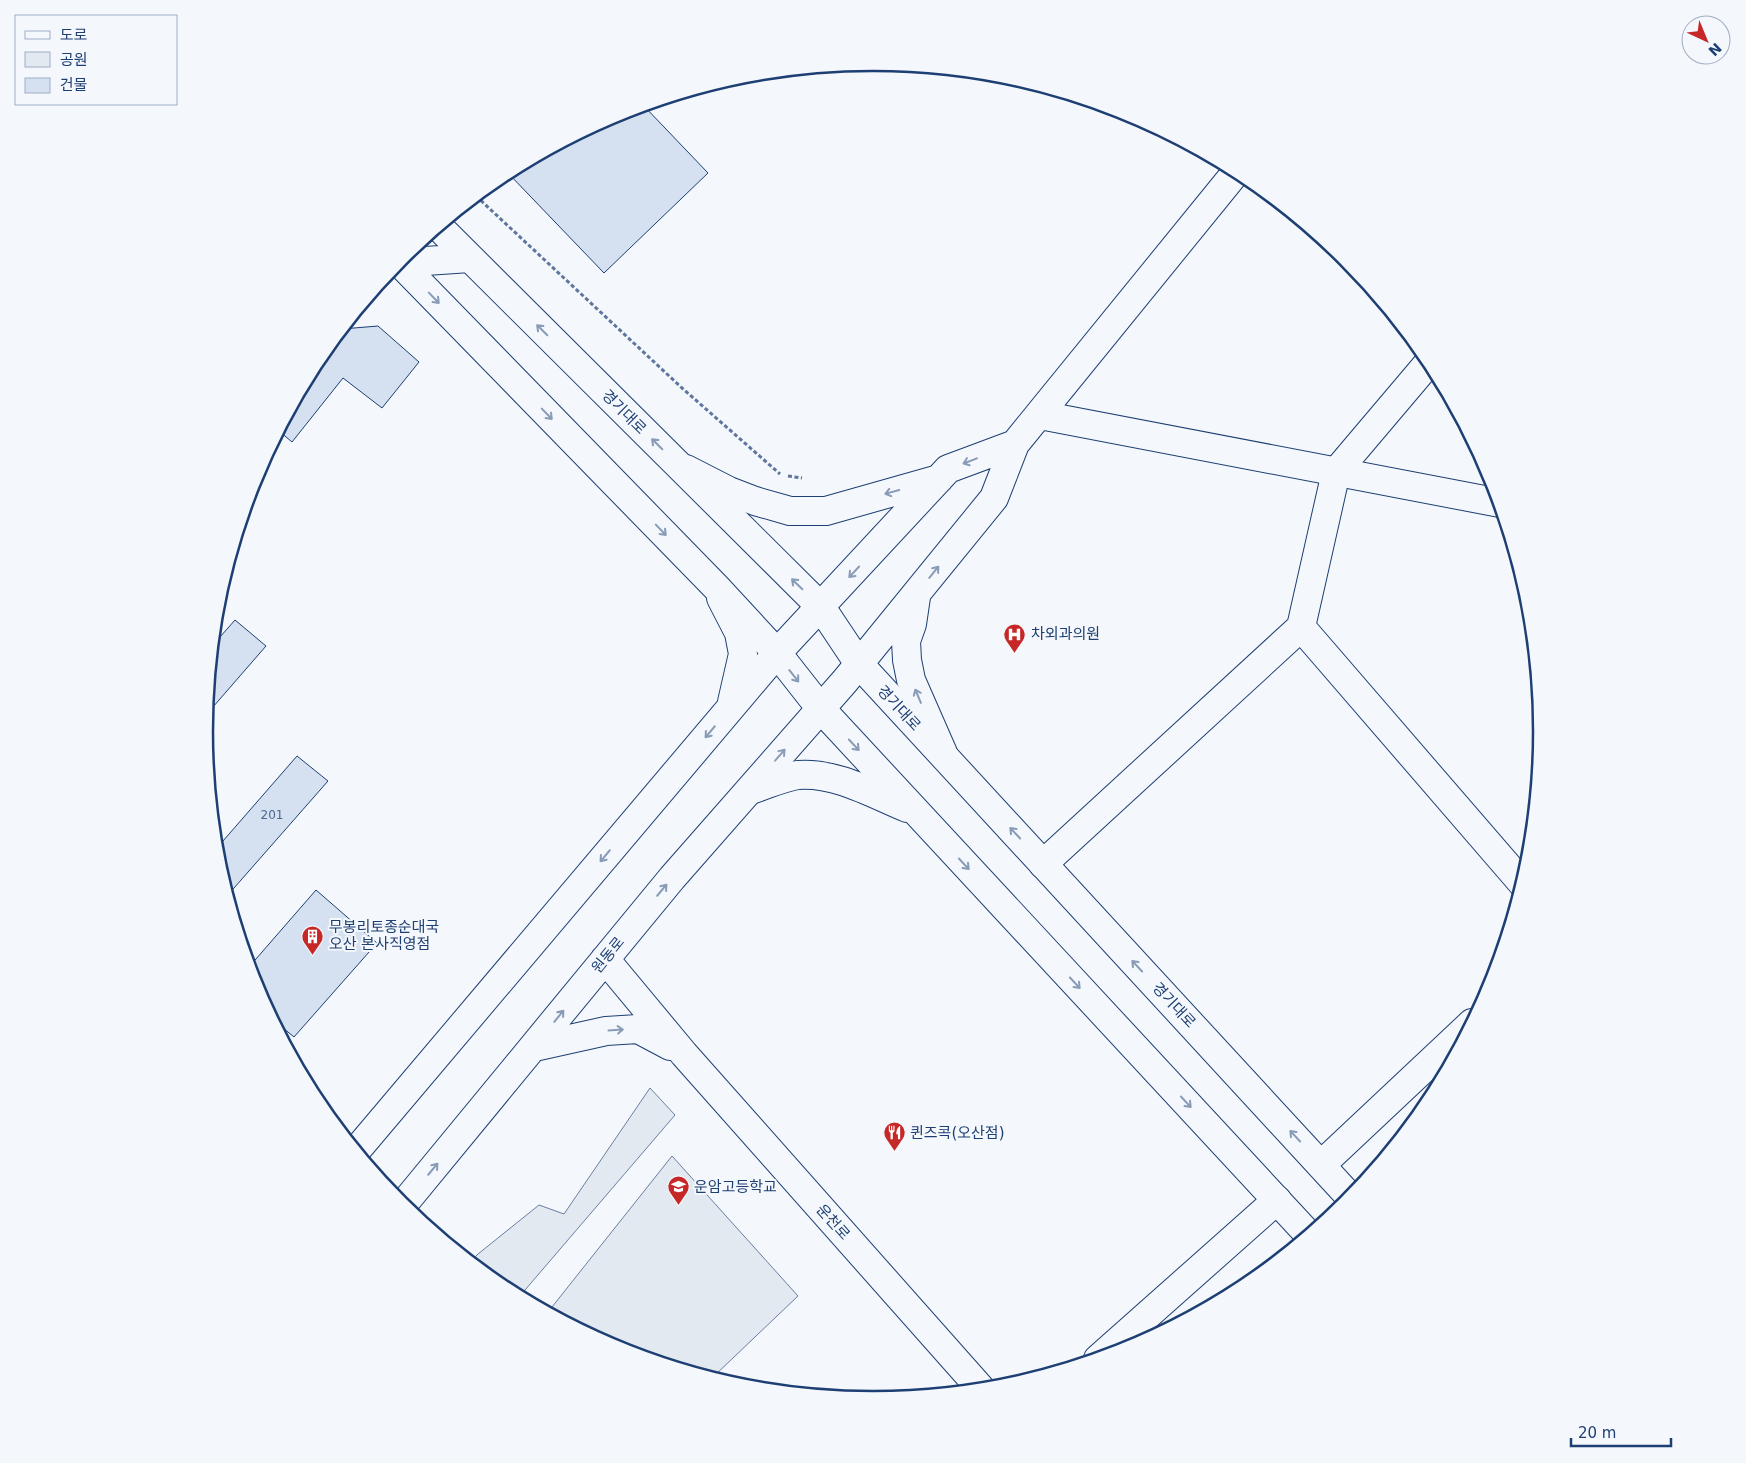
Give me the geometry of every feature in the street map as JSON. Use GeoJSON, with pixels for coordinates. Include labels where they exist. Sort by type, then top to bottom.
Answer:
{"type":"FeatureCollection","features":[{"type":"Feature","properties":{"kind":"street"},"geometry":{"type":"LineString","coordinates":[[360,1146],[776,653],[948,469],[1015,444],[1232,178]]}},
{"type":"Feature","properties":{"kind":"street","name":"경기대로"},"geometry":{"type":"LineString","coordinates":[[443,231],[821,607],[859,664],[1346,1192]]}},
{"type":"Feature","properties":{"kind":"street"},"geometry":{"type":"LineString","coordinates":[[409,262],[470,258]]}},
{"type":"Feature","properties":{"kind":"street"},"geometry":{"type":"LineString","coordinates":[[403,268],[712,582],[776,653],[820,709],[1305,1230]]}},
{"type":"Feature","properties":{"kind":"street"},"geometry":{"type":"LineString","coordinates":[[1043,864],[1301,627],[1336,472],[1424,369]]}},
{"type":"Feature","properties":{"kind":"street"},"geometry":{"type":"LineString","coordinates":[[1040,415],[1491,501]]}},
{"type":"Feature","properties":{"kind":"street","name":"원동로"},"geometry":{"type":"LineString","coordinates":[[407,1199],[672,878],[859,664],[994,498],[1015,444]]}},
{"type":"Feature","properties":{"kind":"street"},"geometry":{"type":"LineString","coordinates":[[677,464],[729,491],[790,512],[826,510],[939,479]]}},
{"type":"Feature","properties":{"kind":"street"},"geometry":{"type":"LineString","coordinates":[[712,582],[739,633],[743,654],[731,707]]}},
{"type":"Feature","properties":{"kind":"street"},"geometry":{"type":"LineString","coordinates":[[916,594],[912,624],[906,641],[907,660],[911,680],[944,756]]}},
{"type":"Feature","properties":{"kind":"street"},"geometry":{"type":"LineString","coordinates":[[1301,627],[1517,878]]}},
{"type":"Feature","properties":{"kind":"street"},"geometry":{"type":"LineString","coordinates":[[750,790],[797,776],[813,776],[840,780],[916,812]]}},
{"type":"Feature","properties":{"kind":"street","name":"운천로"},"geometry":{"type":"LineString","coordinates":[[605,959],[684,1054],[976,1383]]}},
{"type":"Feature","properties":{"kind":"street"},"geometry":{"type":"LineString","coordinates":[[534,1047],[606,1031],[638,1029],[684,1054]]}},
{"type":"Feature","properties":{"kind":"street"},"geometry":{"type":"LineString","coordinates":[[1321,1165],[1459,1035]]}},
{"type":"Feature","properties":{"kind":"street"},"geometry":{"type":"LineString","coordinates":[[1112,1346],[1277,1200]]}},
{"type":"Feature","properties":{"kind":"green space"},"geometry":{"type":"Polygon","coordinates":[[[650,1088],[675,1115],[524,1291],[474,1258],[539,1205],[564,1214],[650,1088]]]}},
{"type":"Feature","properties":{"kind":"green space"},"geometry":{"type":"Polygon","coordinates":[[[672,1156],[798,1296],[718,1373],[661,1357],[620,1341],[581,1324],[551,1308],[672,1156]]]}},
{"type":"Feature","properties":{"kind":"building"},"geometry":{"type":"Polygon","coordinates":[[[649,111],[708,173],[604,273],[513,178],[581,139],[649,111]]]}},
{"type":"Feature","properties":{"kind":"building"},"geometry":{"type":"Polygon","coordinates":[[[378,326],[419,362],[382,408],[343,378],[292,442],[283,435],[301,401],[350,328],[378,326]]]}},
{"type":"Feature","properties":{"kind":"building"},"geometry":{"type":"Polygon","coordinates":[[[235,620],[266,646],[214,706],[214,688],[219,638],[235,620]]]}},
{"type":"Feature","properties":{"kind":"building"},"geometry":{"type":"Polygon","coordinates":[[[297,756],[328,781],[232,890],[222,842],[297,756]]]}},
{"type":"Feature","properties":{"kind":"building","name":"무봉리토종순대국 오산 본사직영점"},"geometry":{"type":"Polygon","coordinates":[[[316,890],[377,943],[294,1037],[281,1024],[254,961],[316,890]]]}},
{"type":"Feature","properties":{"kind":"place","name":"차외과의원"},"geometry":{"type":"Point","coordinates":[1015,653]}},
{"type":"Feature","properties":{"kind":"place","name":"무봉리토종순대국 오산 본사직영점"},"geometry":{"type":"Point","coordinates":[313,955]}},
{"type":"Feature","properties":{"kind":"place","name":"퀸즈콕(오산점)"},"geometry":{"type":"Point","coordinates":[894,1152]}},
{"type":"Feature","properties":{"kind":"place","name":"운암고등학교"},"geometry":{"type":"Point","coordinates":[678,1206]}}]}
